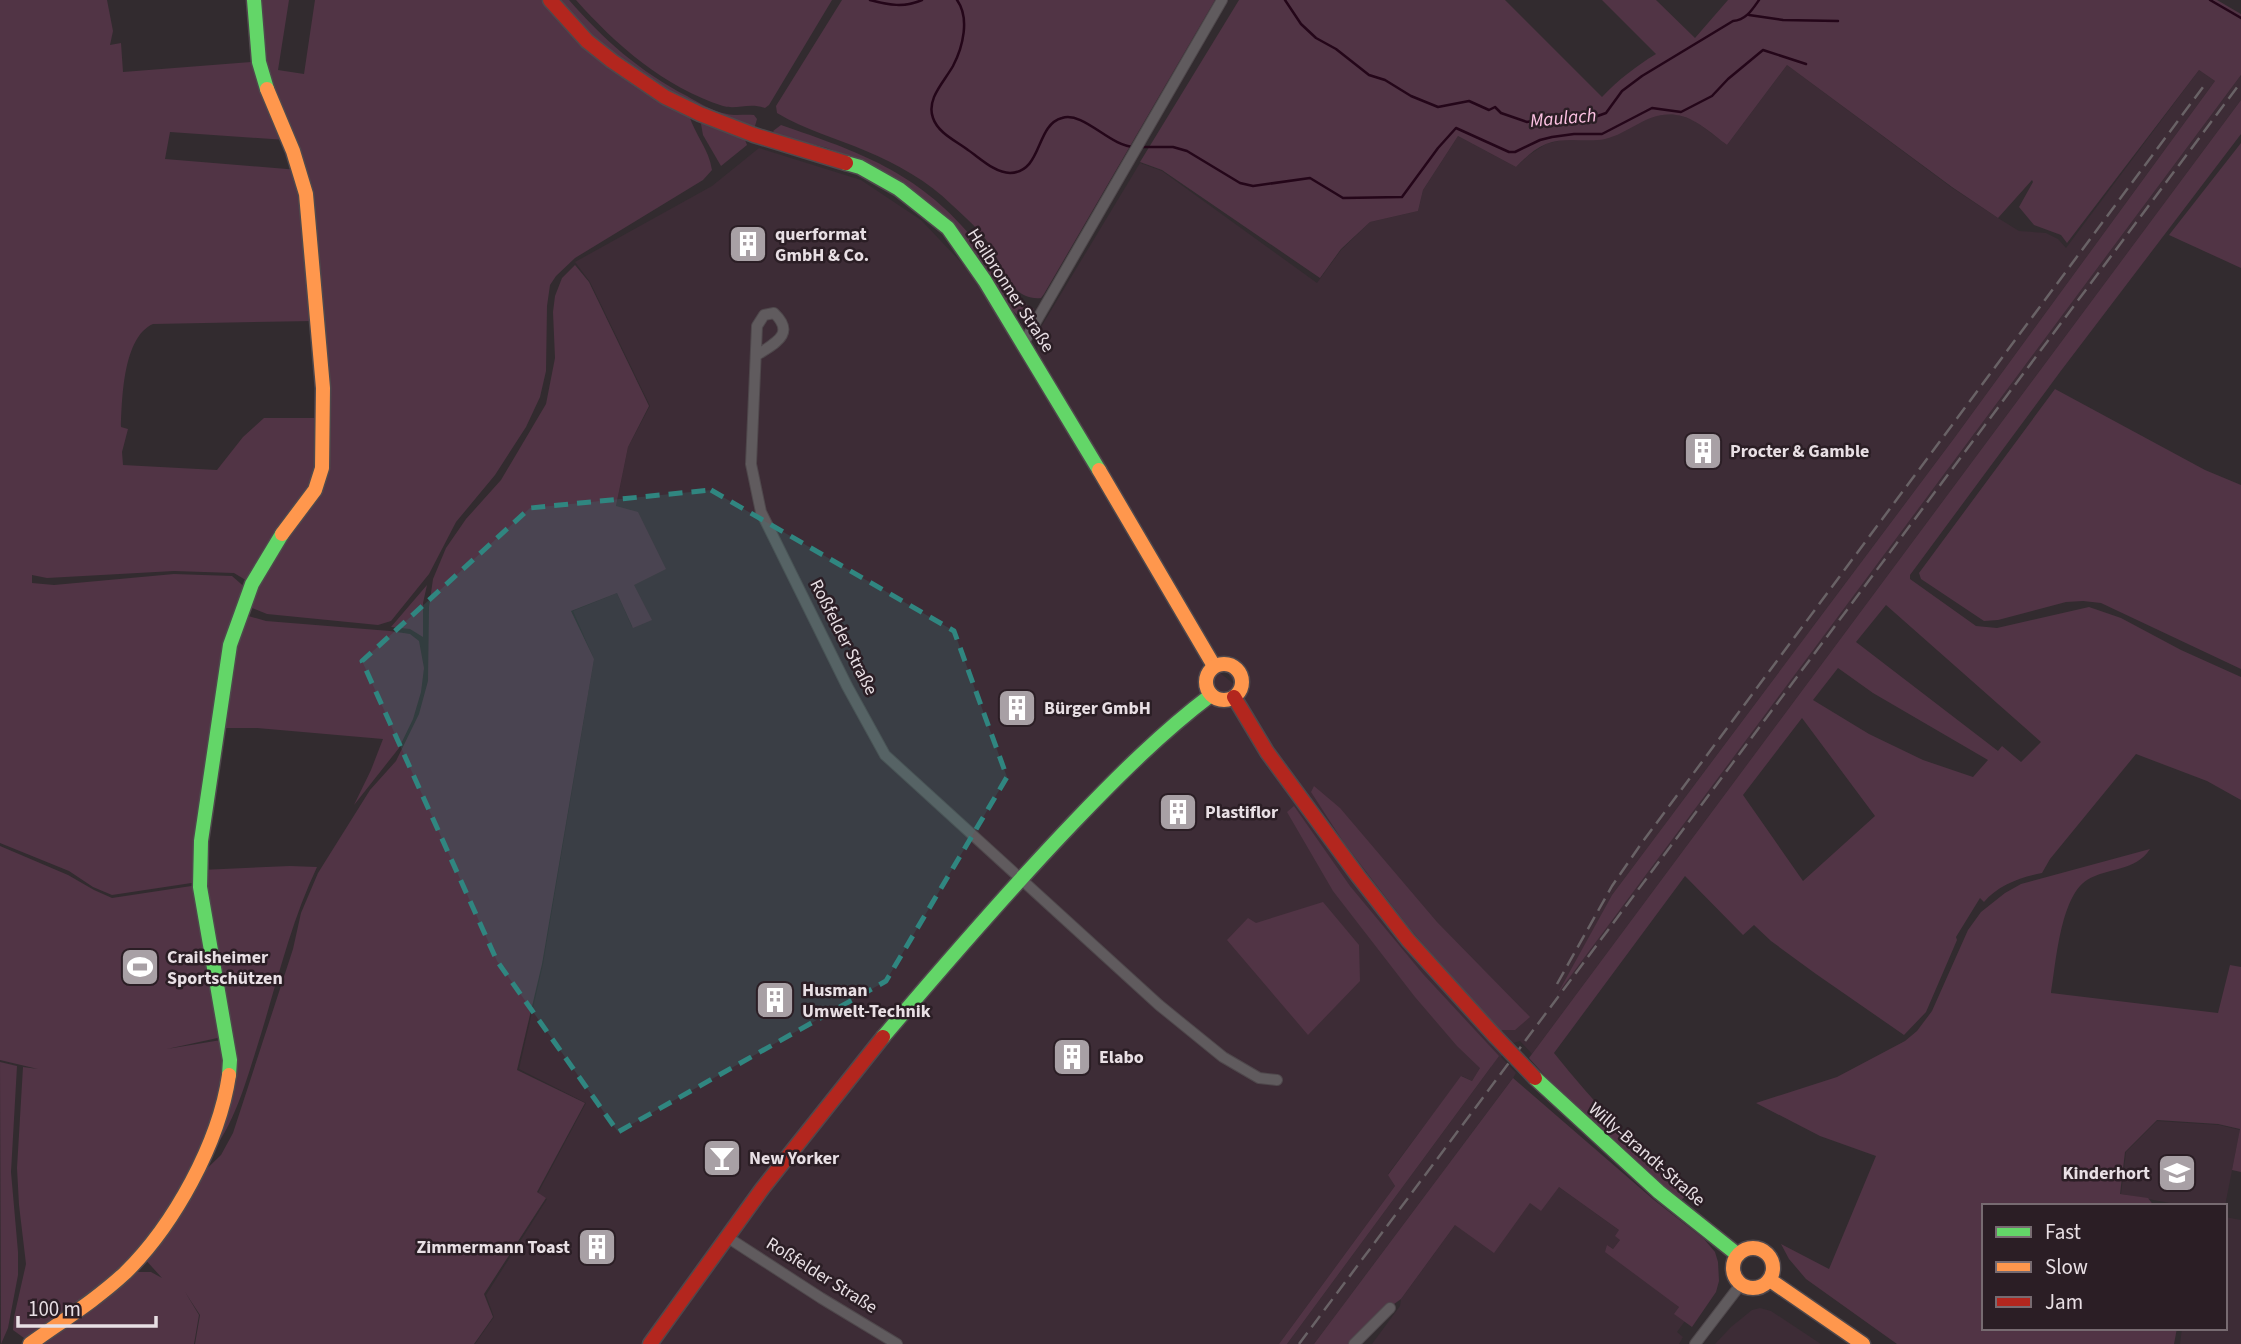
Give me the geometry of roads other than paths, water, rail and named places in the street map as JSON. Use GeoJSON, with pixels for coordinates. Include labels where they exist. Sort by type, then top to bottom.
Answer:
{"type":"FeatureCollection","features":[{"type":"Feature","properties":{"kind":"street"},"geometry":{"type":"LineString","coordinates":[[30,1344],[108,1287],[139,1258],[169,1220],[194,1176],[229,1080],[230,1060],[200,887],[201,841],[230,645],[242,609],[264,562],[319,482],[324,439],[323,388],[306,194],[286,130],[263,79],[254,0]]}},
{"type":"Feature","properties":{"kind":"street","name":"Heilbronner Straße"},"geometry":{"type":"LineString","coordinates":[[550,0],[596,48],[665,97],[699,114],[754,135],[860,167],[899,189],[948,229],[975,264],[1171,590],[1213,666]]}},
{"type":"Feature","properties":{"kind":"street"},"geometry":{"type":"LineString","coordinates":[[1023,344],[1222,0]]}},
{"type":"Feature","properties":{"kind":"street","name":"Roßfelder Straße"},"geometry":{"type":"LineString","coordinates":[[757,355],[751,464],[761,512],[803,601],[885,755],[1159,1005],[1223,1057],[1259,1079],[1277,1080]]}},
{"type":"Feature","properties":{"kind":"street"},"geometry":{"type":"LineString","coordinates":[[1221,663],[1237,668],[1242,687],[1234,697],[1227,700],[1211,695],[1206,677],[1213,666],[1221,663]]}},
{"type":"Feature","properties":{"kind":"street"},"geometry":{"type":"LineString","coordinates":[[649,1344],[828,1104],[938,972],[1020,880],[1123,772],[1211,695]]}},
{"type":"Feature","properties":{"kind":"street","name":"Willy-Brandt-Straße"},"geometry":{"type":"LineString","coordinates":[[1234,697],[1267,752],[1408,940],[1535,1078],[1597,1138],[1685,1215],[1738,1255]]}},
{"type":"Feature","properties":{"kind":"street","name":"Roßfelder Straße"},"geometry":{"type":"LineString","coordinates":[[727,1237],[897,1344]]}},
{"type":"Feature","properties":{"kind":"street"},"geometry":{"type":"LineString","coordinates":[[1750,1248],[1763,1250],[1772,1260],[1770,1279],[1759,1287],[1741,1284],[1733,1267],[1738,1255],[1750,1248]]}},
{"type":"Feature","properties":{"kind":"street"},"geometry":{"type":"LineString","coordinates":[[1770,1279],[1863,1344]]}},
{"type":"Feature","properties":{"kind":"street"},"geometry":{"type":"LineString","coordinates":[[1695,1344],[1741,1284]]}},
{"type":"Feature","properties":{"kind":"street"},"geometry":{"type":"LineString","coordinates":[[1354,1344],[1391,1308]]}},
{"type":"Feature","properties":{"kind":"waterway"},"geometry":{"type":"LineString","coordinates":[[870,0],[896,5],[922,0]]}},
{"type":"Feature","properties":{"kind":"waterway"},"geometry":{"type":"LineString","coordinates":[[957,0],[963,15],[962,42],[953,66],[934,97],[931,111],[935,123],[943,132],[993,168],[1010,173],[1021,171],[1028,165],[1047,129],[1062,118],[1079,120],[1116,141],[1135,147]]}},
{"type":"Feature","properties":{"kind":"waterway","name":"Maulach"},"geometry":{"type":"LineString","coordinates":[[1285,0],[1301,24],[1316,38],[1336,49],[1369,75],[1385,80],[1411,96],[1438,107],[1469,101],[1489,110],[1495,107],[1501,113],[1527,122],[1567,114],[1582,119],[1606,113],[1622,91],[1642,76],[1733,21],[1745,17],[1759,0]]}},
{"type":"Feature","properties":{"kind":"waterway"},"geometry":{"type":"LineString","coordinates":[[2210,0],[2241,18]]}},
{"type":"Feature","properties":{"kind":"waterway"},"geometry":{"type":"LineString","coordinates":[[1749,15],[1783,20],[1838,21]]}},
{"type":"Feature","properties":{"kind":"waterway"},"geometry":{"type":"LineString","coordinates":[[1141,147],[1173,147],[1187,151],[1240,183],[1253,186],[1310,178],[1343,198],[1402,197],[1456,128],[1509,152],[1515,152],[1552,137],[1602,134],[1652,108],[1681,112],[1712,96],[1763,50],[1806,64]]}},
{"type":"Feature","properties":{"kind":"railway"},"geometry":{"type":"LineString","coordinates":[[1299,1344],[2241,82]]}},
{"type":"Feature","properties":{"kind":"railway"},"geometry":{"type":"LineString","coordinates":[[1557,984],[1612,886],[1641,844],[2206,83]]}},
{"type":"Feature","properties":{"kind":"place","name":"querformat GmbH & Co."},"geometry":{"type":"Point","coordinates":[748,244]}},
{"type":"Feature","properties":{"kind":"place","name":"Procter & Gamble"},"geometry":{"type":"Point","coordinates":[1703,451]}},
{"type":"Feature","properties":{"kind":"place","name":"Bürger GmbH"},"geometry":{"type":"Point","coordinates":[1017,708]}},
{"type":"Feature","properties":{"kind":"place","name":"Plastiflor"},"geometry":{"type":"Point","coordinates":[1178,812]}},
{"type":"Feature","properties":{"kind":"place","name":"Crailsheimer Sportschützen"},"geometry":{"type":"Point","coordinates":[140,967]}},
{"type":"Feature","properties":{"kind":"place","name":"Husman Umwelt-Technik"},"geometry":{"type":"Point","coordinates":[775,1000]}},
{"type":"Feature","properties":{"kind":"place","name":"Elabo"},"geometry":{"type":"Point","coordinates":[1072,1057]}},
{"type":"Feature","properties":{"kind":"place","name":"New Yorker"},"geometry":{"type":"Point","coordinates":[722,1158]}},
{"type":"Feature","properties":{"kind":"place","name":"Kinderhort"},"geometry":{"type":"Point","coordinates":[2177,1173]}},
{"type":"Feature","properties":{"kind":"place","name":"Zimmermann Toast"},"geometry":{"type":"Point","coordinates":[597,1247]}}]}
